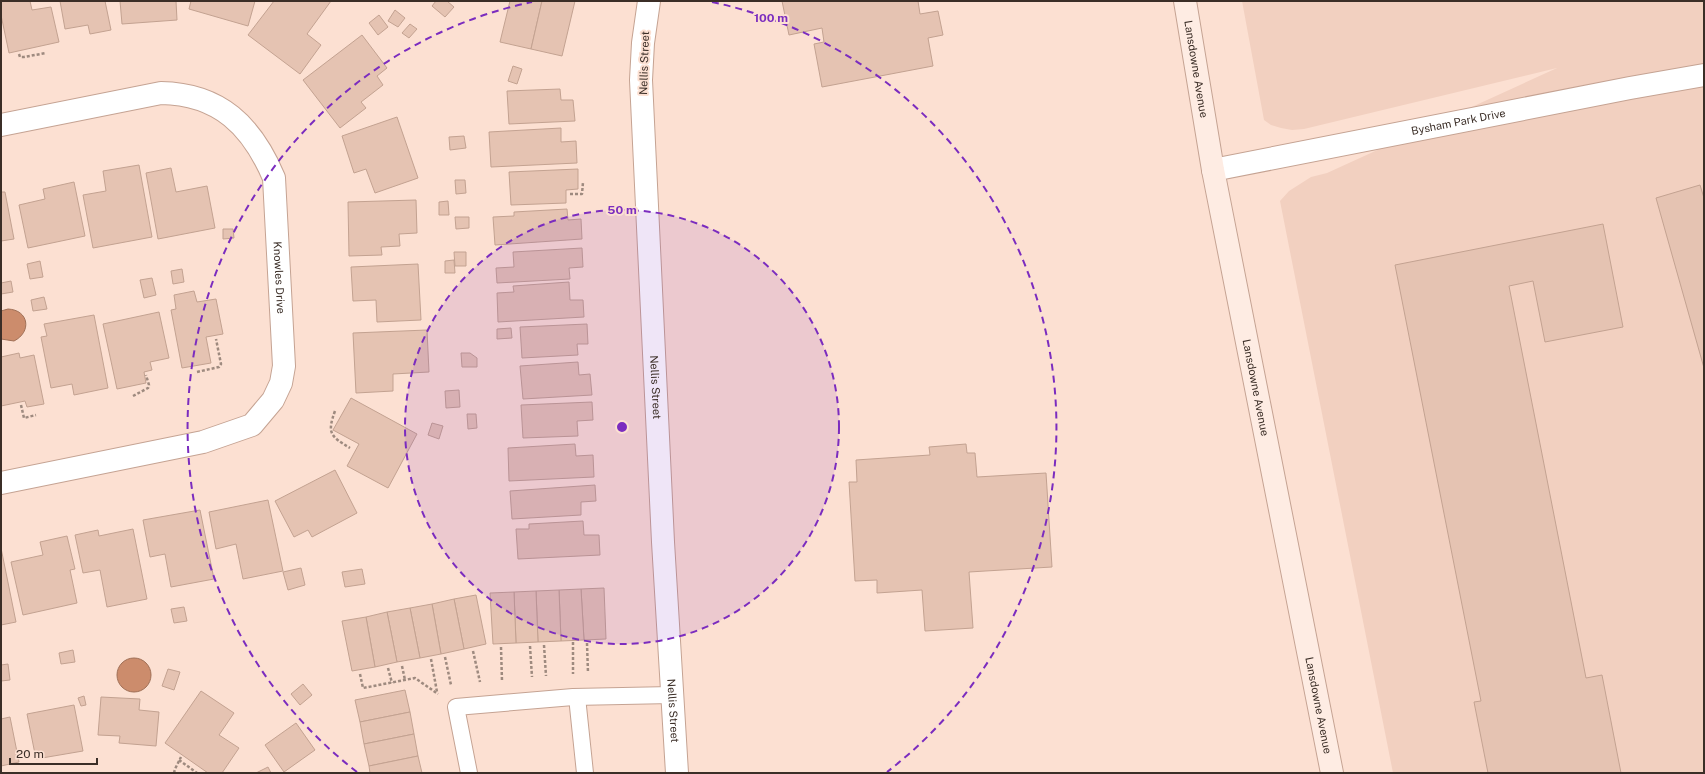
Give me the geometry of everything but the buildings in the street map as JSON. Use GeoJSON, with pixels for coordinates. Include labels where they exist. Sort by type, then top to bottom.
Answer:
{"type":"FeatureCollection","features":[{"type":"Feature","properties":{"kind":"main road","name":"Lansdowne Avenue"},"geometry":{"type":"LineString","coordinates":[[1185,1],[1213,170],[1332,773]]}},
{"type":"Feature","properties":{"kind":"street","name":"Nellis Street"},"geometry":{"type":"LineString","coordinates":[[649,1],[643,43],[641,80],[663,542],[677,773]]}},
{"type":"Feature","properties":{"kind":"street","name":"Bysham Park Drive"},"geometry":{"type":"LineString","coordinates":[[1213,170],[1616,90],[1704,75]]}},
{"type":"Feature","properties":{"kind":"street","name":"Knowles Drive"},"geometry":{"type":"LineString","coordinates":[[1,125],[161,92],[185,94],[209,102],[226,111],[243,125],[266,158],[274,178],[284,366],[281,383],[273,400],[252,425],[203,442],[1,483]]}},
{"type":"Feature","properties":{"kind":"lane"},"geometry":{"type":"LineString","coordinates":[[469,773],[456,707],[580,697],[672,695]]}},
{"type":"Feature","properties":{"kind":"lane"},"geometry":{"type":"LineString","coordinates":[[580,697],[585,773]]}},
{"type":"Feature","properties":{"kind":"path"},"geometry":{"type":"LineString","coordinates":[[19,54],[20,57],[24,57],[46,53]]}},
{"type":"Feature","properties":{"kind":"path"},"geometry":{"type":"LineString","coordinates":[[570,194],[582,194],[583,182]]}},
{"type":"Feature","properties":{"kind":"path"},"geometry":{"type":"LineString","coordinates":[[197,372],[218,368],[221,364],[216,339]]}},
{"type":"Feature","properties":{"kind":"path"},"geometry":{"type":"LineString","coordinates":[[133,396],[148,388],[149,385],[146,375]]}},
{"type":"Feature","properties":{"kind":"path"},"geometry":{"type":"LineString","coordinates":[[21,405],[24,418],[36,415]]}},
{"type":"Feature","properties":{"kind":"path"},"geometry":{"type":"LineString","coordinates":[[335,411],[331,424],[331,432],[334,438],[350,448]]}},
{"type":"Feature","properties":{"kind":"path"},"geometry":{"type":"LineString","coordinates":[[573,642],[580,697]]}},
{"type":"Feature","properties":{"kind":"path"},"geometry":{"type":"LineString","coordinates":[[580,697],[587,643]]}},
{"type":"Feature","properties":{"kind":"path"},"geometry":{"type":"LineString","coordinates":[[540,700],[544,645]]}},
{"type":"Feature","properties":{"kind":"path"},"geometry":{"type":"LineString","coordinates":[[530,646],[540,700]]}},
{"type":"Feature","properties":{"kind":"path"},"geometry":{"type":"LineString","coordinates":[[501,647],[503,703]]}},
{"type":"Feature","properties":{"kind":"path"},"geometry":{"type":"LineString","coordinates":[[473,651],[485,704]]}},
{"type":"Feature","properties":{"kind":"path"},"geometry":{"type":"LineString","coordinates":[[445,657],[456,707]]}},
{"type":"Feature","properties":{"kind":"path"},"geometry":{"type":"LineString","coordinates":[[431,659],[438,695]]}},
{"type":"Feature","properties":{"kind":"path"},"geometry":{"type":"LineString","coordinates":[[402,666],[405,680]]}},
{"type":"Feature","properties":{"kind":"path"},"geometry":{"type":"LineString","coordinates":[[388,668],[392,683]]}},
{"type":"Feature","properties":{"kind":"path"},"geometry":{"type":"LineString","coordinates":[[360,674],[363,688],[415,678],[456,707]]}},
{"type":"Feature","properties":{"kind":"path"},"geometry":{"type":"LineString","coordinates":[[174,773],[180,759],[197,773]]}},
{"type":"Feature","properties":{"kind":"shaded area"},"geometry":{"type":"Polygon","coordinates":[[[1242,1],[1704,1],[1704,773],[1393,773],[1280,201],[1289,191],[1311,177],[1327,173],[1557,68],[1304,129],[1292,130],[1281,128],[1271,125],[1264,120],[1242,1]]]}},
{"type":"Feature","properties":{"kind":"shaded area"},"geometry":{"type":"Polygon","coordinates":[[[8,309],[15,310],[20,313],[26,322],[24,332],[14,341],[1,339],[1,311],[8,309]]]}},
{"type":"Feature","properties":{"kind":"shaded area"},"geometry":{"type":"Polygon","coordinates":[[[134,658],[146,663],[151,675],[146,687],[134,692],[122,687],[117,675],[122,663],[134,658]]]}}]}
